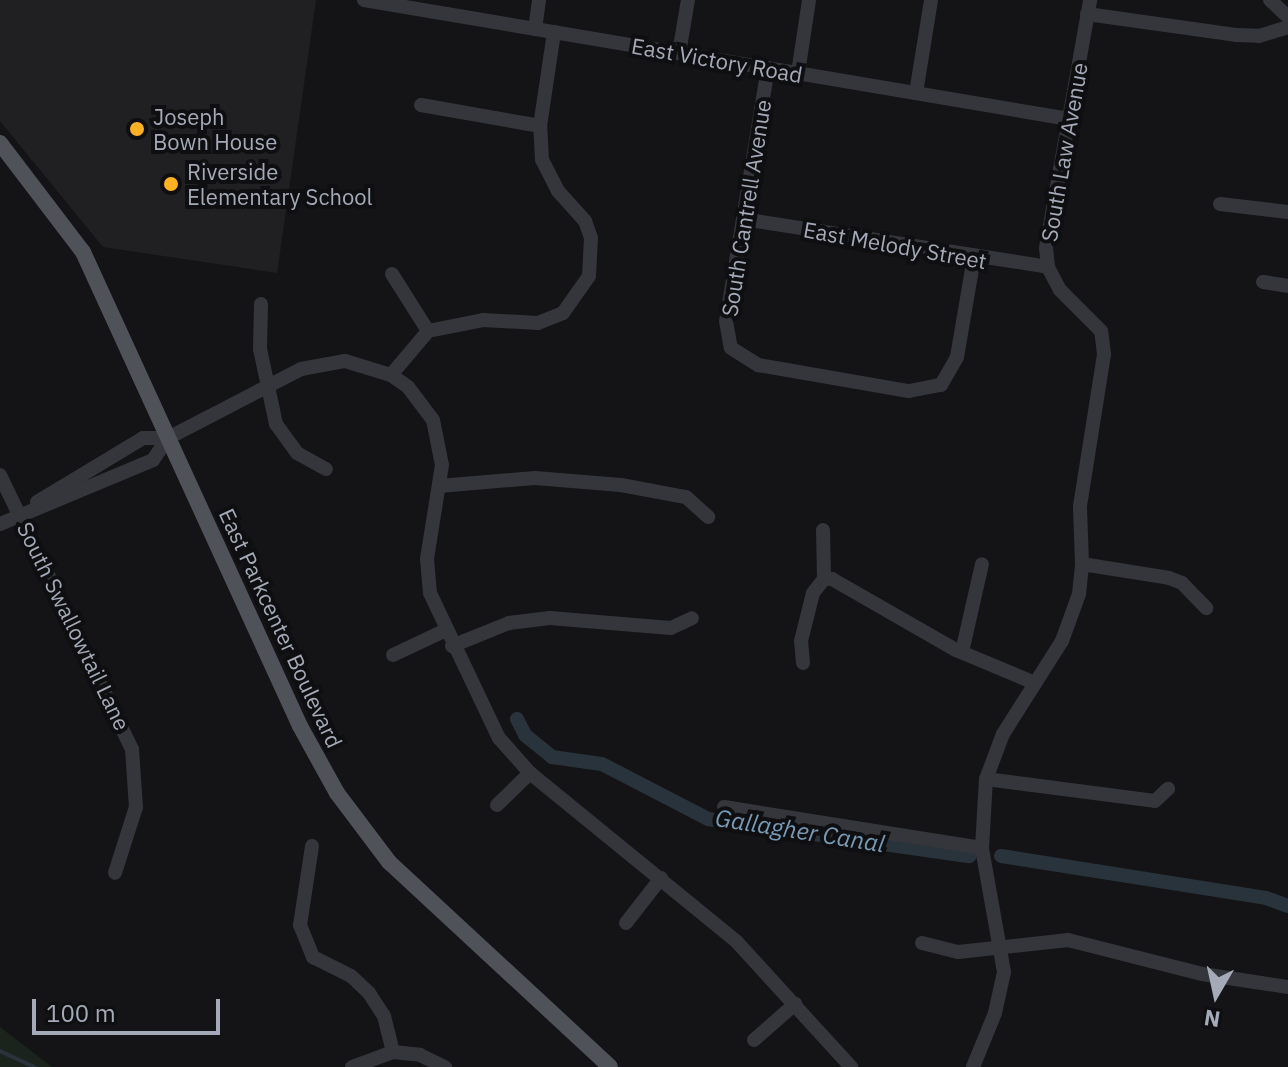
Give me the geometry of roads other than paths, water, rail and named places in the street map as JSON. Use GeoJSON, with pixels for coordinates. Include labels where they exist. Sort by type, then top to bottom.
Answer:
{"type":"FeatureCollection","features":[{"type":"Feature","properties":{"kind":"main road","name":"East Parkcenter Boulevard"},"geometry":{"type":"LineString","coordinates":[[0,143],[83,252],[300,726],[337,793],[389,862],[610,1067]]}},
{"type":"Feature","properties":{"kind":"street","name":"East Victory Road"},"geometry":{"type":"LineString","coordinates":[[364,0],[1069,119]]}},
{"type":"Feature","properties":{"kind":"street"},"geometry":{"type":"LineString","coordinates":[[535,29],[539,0]]}},
{"type":"Feature","properties":{"kind":"street"},"geometry":{"type":"LineString","coordinates":[[679,53],[688,0]]}},
{"type":"Feature","properties":{"kind":"street"},"geometry":{"type":"LineString","coordinates":[[798,73],[809,0]]}},
{"type":"Feature","properties":{"kind":"street"},"geometry":{"type":"LineString","coordinates":[[916,93],[931,0]]}},
{"type":"Feature","properties":{"kind":"street"},"geometry":{"type":"LineString","coordinates":[[1089,7],[1236,35],[1259,36],[1288,27]]}},
{"type":"Feature","properties":{"kind":"street","name":"South Law Avenue"},"geometry":{"type":"LineString","coordinates":[[973,1067],[1002,993],[1001,945],[982,848],[986,779],[1003,734],[1071,620],[1082,564],[1080,506],[1104,354],[1101,331],[1060,290],[1048,267],[1046,248],[1089,7]]}},
{"type":"Feature","properties":{"kind":"street"},"geometry":{"type":"LineString","coordinates":[[391,375],[428,331],[469,321],[538,323],[563,313],[579,295],[589,276],[591,238],[585,221],[558,191],[542,160],[540,126],[554,32]]}},
{"type":"Feature","properties":{"kind":"street","name":"South Cantrell Avenue"},"geometry":{"type":"LineString","coordinates":[[768,68],[726,321],[731,348],[758,365],[909,391],[941,385],[957,357],[974,258]]}},
{"type":"Feature","properties":{"kind":"street"},"geometry":{"type":"LineString","coordinates":[[421,105],[540,126]]}},
{"type":"Feature","properties":{"kind":"street"},"geometry":{"type":"LineString","coordinates":[[1220,204],[1288,212]]}},
{"type":"Feature","properties":{"kind":"street","name":"East Melody Street"},"geometry":{"type":"LineString","coordinates":[[743,219],[974,258],[1048,267]]}},
{"type":"Feature","properties":{"kind":"street"},"geometry":{"type":"LineString","coordinates":[[392,274],[428,331]]}},
{"type":"Feature","properties":{"kind":"street"},"geometry":{"type":"LineString","coordinates":[[1263,282],[1288,286]]}},
{"type":"Feature","properties":{"kind":"street"},"geometry":{"type":"LineString","coordinates":[[261,304],[258,329],[283,438],[297,453],[326,469]]}},
{"type":"Feature","properties":{"kind":"street"},"geometry":{"type":"LineString","coordinates":[[20,514],[80,471],[143,438],[168,438],[301,369],[345,361],[391,375],[408,387],[433,420],[442,465],[427,579],[444,631],[499,738],[530,773],[736,941],[851,1067]]}},
{"type":"Feature","properties":{"kind":"street"},"geometry":{"type":"LineString","coordinates":[[0,524],[153,460],[168,438]]}},
{"type":"Feature","properties":{"kind":"street","name":"South Swallowtail Lane"},"geometry":{"type":"LineString","coordinates":[[0,475],[132,749],[136,807],[115,873]]}},
{"type":"Feature","properties":{"kind":"street"},"geometry":{"type":"LineString","coordinates":[[439,486],[535,478],[621,485],[686,497],[708,517]]}},
{"type":"Feature","properties":{"kind":"street"},"geometry":{"type":"LineString","coordinates":[[803,663],[801,641],[813,593],[824,579],[823,530]]}},
{"type":"Feature","properties":{"kind":"street"},"geometry":{"type":"LineString","coordinates":[[962,652],[982,564]]}},
{"type":"Feature","properties":{"kind":"street"},"geometry":{"type":"LineString","coordinates":[[1082,564],[1169,578],[1182,583],[1206,608]]}},
{"type":"Feature","properties":{"kind":"street"},"geometry":{"type":"LineString","coordinates":[[824,579],[841,581],[962,652],[1035,683]]}},
{"type":"Feature","properties":{"kind":"street"},"geometry":{"type":"LineString","coordinates":[[452,646],[509,623],[550,618],[671,628],[692,618]]}},
{"type":"Feature","properties":{"kind":"street"},"geometry":{"type":"LineString","coordinates":[[393,655],[444,631]]}},
{"type":"Feature","properties":{"kind":"street"},"geometry":{"type":"LineString","coordinates":[[497,805],[530,773]]}},
{"type":"Feature","properties":{"kind":"street"},"geometry":{"type":"LineString","coordinates":[[986,779],[1155,801],[1168,789]]}},
{"type":"Feature","properties":{"kind":"street"},"geometry":{"type":"LineString","coordinates":[[724,807],[982,848]]}},
{"type":"Feature","properties":{"kind":"street"},"geometry":{"type":"LineString","coordinates":[[312,846],[300,925],[304,936],[313,957],[351,976],[369,993],[384,1016],[393,1052]]}},
{"type":"Feature","properties":{"kind":"street"},"geometry":{"type":"LineString","coordinates":[[626,923],[661,878]]}},
{"type":"Feature","properties":{"kind":"street"},"geometry":{"type":"LineString","coordinates":[[922,943],[958,952],[1068,940],[1202,974],[1288,987]]}},
{"type":"Feature","properties":{"kind":"street"},"geometry":{"type":"LineString","coordinates":[[754,1040],[795,1004]]}},
{"type":"Feature","properties":{"kind":"street"},"geometry":{"type":"LineString","coordinates":[[352,1067],[393,1052],[420,1055],[445,1067]]}},
{"type":"Feature","properties":{"kind":"waterway","name":"Gallagher Canal"},"geometry":{"type":"LineString","coordinates":[[517,719],[525,735],[552,757],[602,764],[708,819],[969,856]]}},
{"type":"Feature","properties":{"kind":"waterway","name":"Gallagher Canal"},"geometry":{"type":"LineString","coordinates":[[1001,856],[1266,898],[1288,906]]}},
{"type":"Feature","properties":{"kind":"waterway"},"geometry":{"type":"LineString","coordinates":[[0,1051],[34,1067]]}},
{"type":"Feature","properties":{"kind":"place","name":"Joseph Bown House"},"geometry":{"type":"Point","coordinates":[137,129]}},
{"type":"Feature","properties":{"kind":"place","name":"Riverside Elementary School"},"geometry":{"type":"Point","coordinates":[171,184]}}]}
